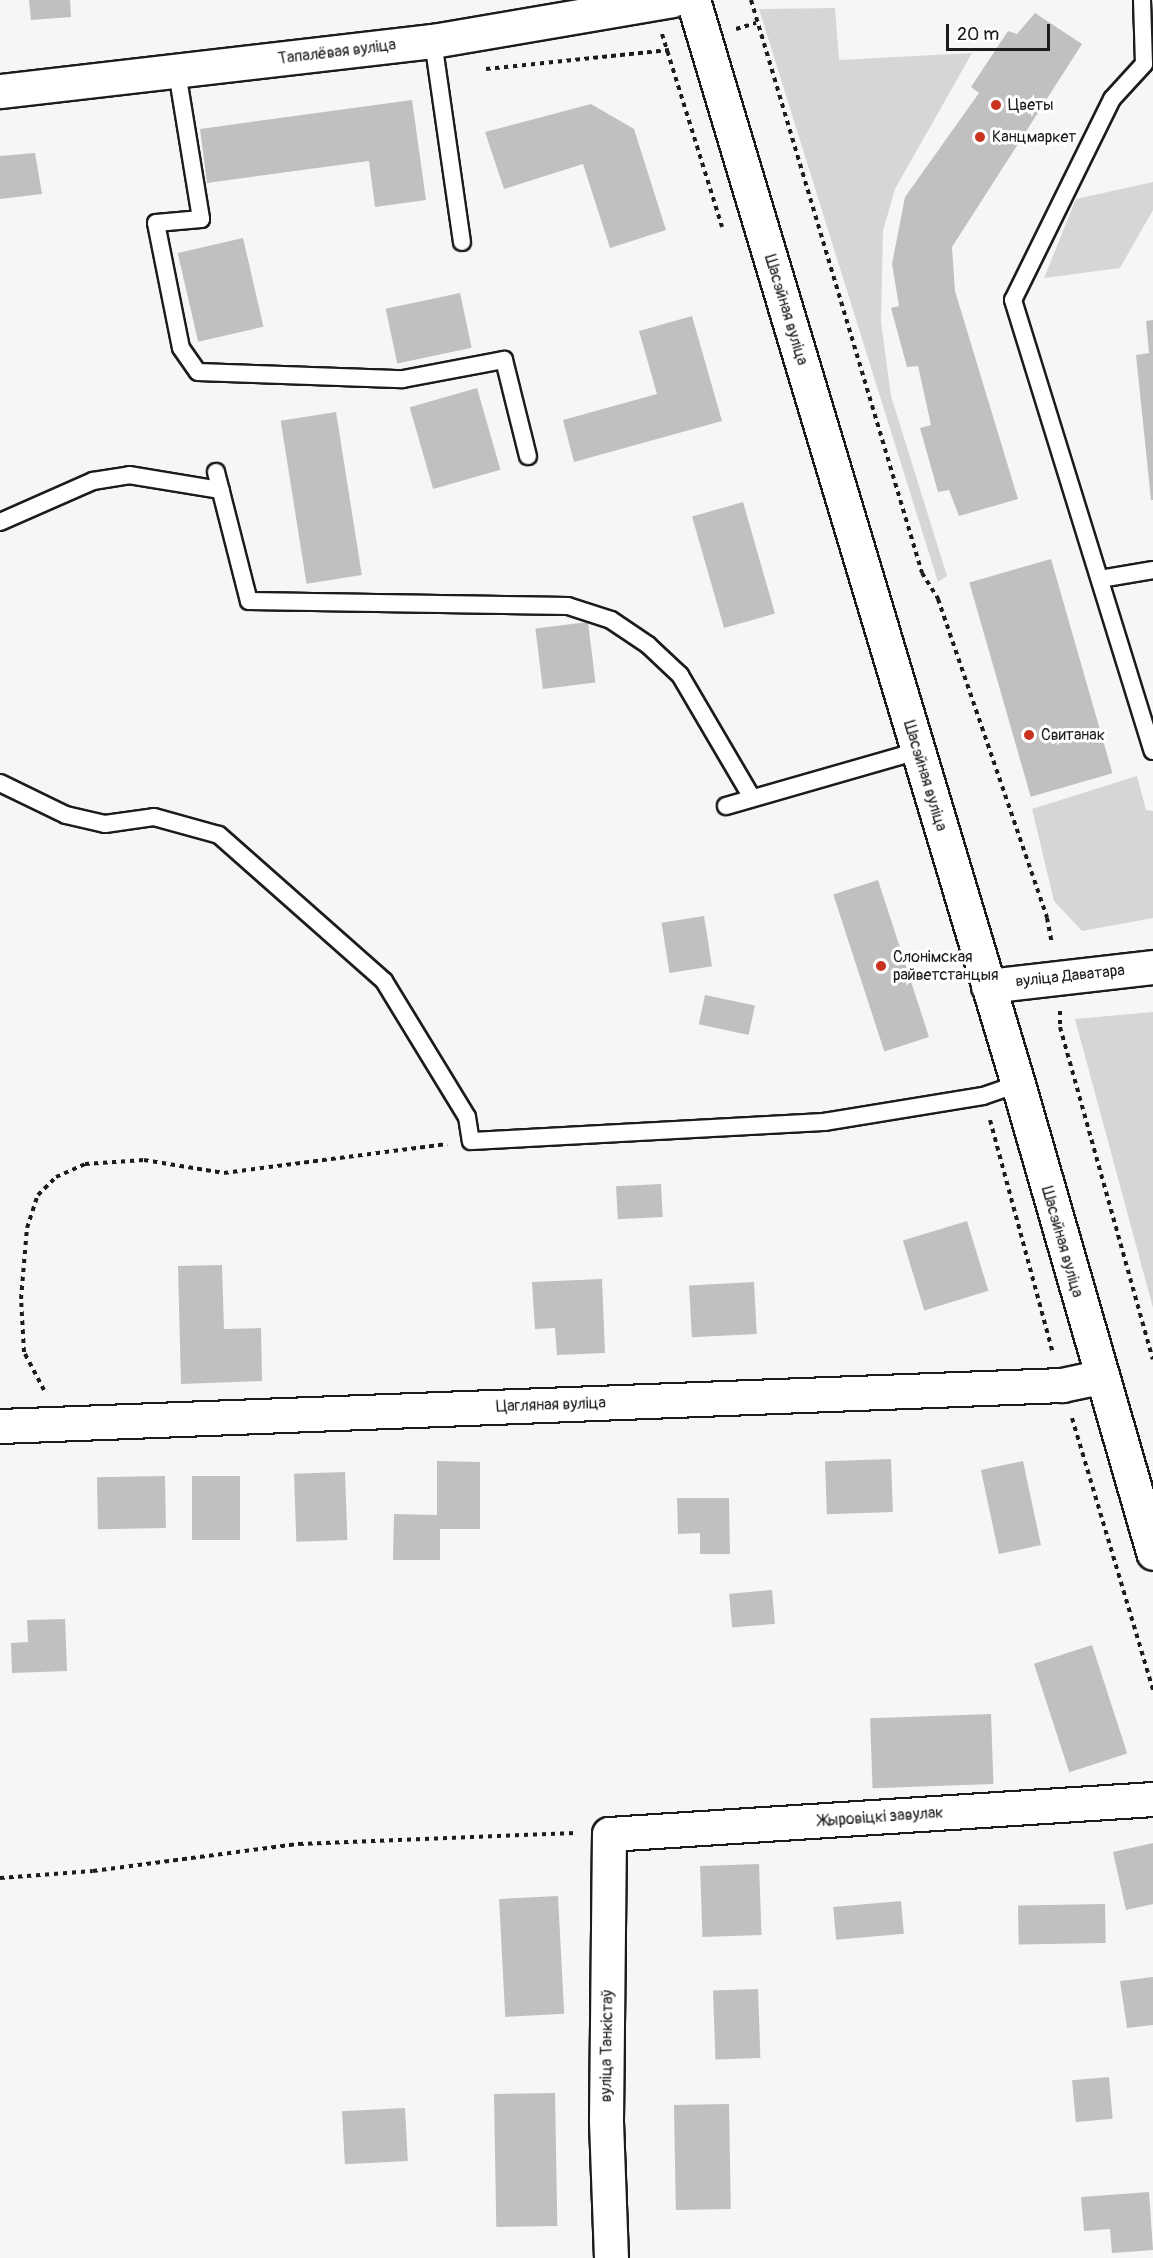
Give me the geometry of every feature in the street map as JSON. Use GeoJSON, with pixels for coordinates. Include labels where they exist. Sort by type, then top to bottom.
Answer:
{"type":"FeatureCollection","features":[{"type":"Feature","properties":{"kind":"main road","name":"Шасэйная вуліца"},"geometry":{"type":"LineString","coordinates":[[693,0],[1018,1084],[1153,1552]]}},
{"type":"Feature","properties":{"kind":"main road","name":"Тапалёвая вуліца"},"geometry":{"type":"LineString","coordinates":[[0,91],[433,41],[662,3]]}},
{"type":"Feature","properties":{"kind":"main road","name":"вуліца Даватара"},"geometry":{"type":"LineString","coordinates":[[988,986],[1153,967]]}},
{"type":"Feature","properties":{"kind":"main road","name":"Цагляная вуліца"},"geometry":{"type":"LineString","coordinates":[[0,1426],[1062,1385],[1101,1377]]}},
{"type":"Feature","properties":{"kind":"main road","name":"Жыровіцкі завулак"},"geometry":{"type":"LineString","coordinates":[[609,1834],[1153,1799]]}},
{"type":"Feature","properties":{"kind":"main road","name":"вуліца Танкістаў"},"geometry":{"type":"LineString","coordinates":[[609,1834],[606,2120],[611,2258]]}},
{"type":"Feature","properties":{"kind":"lane"},"geometry":{"type":"LineString","coordinates":[[1142,0],[1144,64],[1112,99],[1013,300],[1153,751]]}},
{"type":"Feature","properties":{"kind":"lane"},"geometry":{"type":"LineString","coordinates":[[433,41],[462,242]]}},
{"type":"Feature","properties":{"kind":"lane"},"geometry":{"type":"LineString","coordinates":[[177,72],[201,219],[156,223],[181,348],[198,372],[403,379],[504,360],[528,456]]}},
{"type":"Feature","properties":{"kind":"lane"},"geometry":{"type":"LineString","coordinates":[[216,472],[249,601],[568,606],[611,620],[648,645],[680,675],[751,796]]}},
{"type":"Feature","properties":{"kind":"lane"},"geometry":{"type":"LineString","coordinates":[[0,522],[93,481],[129,475],[220,490]]}},
{"type":"Feature","properties":{"kind":"lane"},"geometry":{"type":"LineString","coordinates":[[1100,579],[1153,570]]}},
{"type":"Feature","properties":{"kind":"lane"},"geometry":{"type":"LineString","coordinates":[[726,806],[751,796],[918,751]]}},
{"type":"Feature","properties":{"kind":"lane"},"geometry":{"type":"LineString","coordinates":[[0,783],[66,815],[105,824],[154,817],[219,835],[384,981],[466,1117],[471,1141],[824,1122],[983,1095],[1018,1084]]}},
{"type":"Feature","properties":{"kind":"path"},"geometry":{"type":"LineString","coordinates":[[751,0],[922,573],[938,599],[1047,918],[1059,977],[1060,1027],[1153,1359]]}},
{"type":"Feature","properties":{"kind":"path"},"geometry":{"type":"LineString","coordinates":[[662,3],[667,51],[724,233]]}},
{"type":"Feature","properties":{"kind":"path"},"geometry":{"type":"LineString","coordinates":[[438,74],[667,51]]}},
{"type":"Feature","properties":{"kind":"path"},"geometry":{"type":"LineString","coordinates":[[983,1095],[1062,1385],[1153,1690]]}},
{"type":"Feature","properties":{"kind":"path"},"geometry":{"type":"LineString","coordinates":[[47,1425],[41,1378],[24,1352],[21,1299],[27,1228],[38,1195],[56,1177],[85,1164],[144,1160],[224,1173],[471,1141]]}},
{"type":"Feature","properties":{"kind":"path"},"geometry":{"type":"LineString","coordinates":[[0,1878],[93,1871],[299,1844],[537,1832],[609,1834]]}},
{"type":"Feature","properties":{"kind":"shaded area"},"geometry":{"type":"Polygon","coordinates":[[[835,8],[839,60],[972,53],[895,189],[883,231],[881,322],[891,396],[947,576],[938,582],[759,9],[835,8]]]}},
{"type":"Feature","properties":{"kind":"shaded area"},"geometry":{"type":"Polygon","coordinates":[[[1153,182],[1153,210],[1120,268],[1044,278],[1076,199],[1153,182]]]}},
{"type":"Feature","properties":{"kind":"shaded area"},"geometry":{"type":"Polygon","coordinates":[[[1137,776],[1146,810],[1153,811],[1153,918],[1082,931],[1054,901],[1032,809],[1137,776]]]}},
{"type":"Feature","properties":{"kind":"shaded area"},"geometry":{"type":"Polygon","coordinates":[[[1153,1012],[1153,1308],[1075,1019],[1153,1012]]]}},
{"type":"Feature","properties":{"kind":"building"},"geometry":{"type":"Polygon","coordinates":[[[29,0],[70,0],[71,17],[31,20],[29,0]]]}},
{"type":"Feature","properties":{"kind":"building"},"geometry":{"type":"Polygon","coordinates":[[[1035,13],[1082,44],[952,247],[955,291],[1018,499],[959,516],[949,490],[938,492],[920,428],[931,425],[918,366],[907,367],[891,308],[899,306],[892,264],[905,197],[979,93],[971,87],[1008,31],[1017,34],[1035,13]]]}},
{"type":"Feature","properties":{"kind":"building"},"geometry":{"type":"Polygon","coordinates":[[[412,100],[426,200],[375,207],[369,161],[207,183],[200,129],[412,100]]]}},
{"type":"Feature","properties":{"kind":"building"},"geometry":{"type":"Polygon","coordinates":[[[591,104],[634,129],[666,230],[610,248],[583,164],[504,189],[485,132],[591,104]]]}},
{"type":"Feature","properties":{"kind":"building"},"geometry":{"type":"Polygon","coordinates":[[[35,153],[42,194],[0,199],[0,156],[35,153]]]}},
{"type":"Feature","properties":{"kind":"building"},"geometry":{"type":"Polygon","coordinates":[[[243,238],[263,327],[198,342],[178,253],[243,238]]]}},
{"type":"Feature","properties":{"kind":"building"},"geometry":{"type":"Polygon","coordinates":[[[460,293],[472,348],[397,364],[386,309],[460,293]]]}},
{"type":"Feature","properties":{"kind":"building"},"geometry":{"type":"Polygon","coordinates":[[[692,316],[722,421],[574,462],[563,420],[657,394],[639,331],[692,316]]]}},
{"type":"Feature","properties":{"kind":"building"},"geometry":{"type":"Polygon","coordinates":[[[1153,320],[1153,500],[1151,500],[1136,355],[1149,353],[1146,321],[1153,320]]]}},
{"type":"Feature","properties":{"kind":"building"},"geometry":{"type":"Polygon","coordinates":[[[477,388],[500,470],[433,489],[410,407],[477,388]]]}},
{"type":"Feature","properties":{"kind":"building"},"geometry":{"type":"Polygon","coordinates":[[[336,412],[362,575],[307,584],[281,421],[336,412]]]}},
{"type":"Feature","properties":{"kind":"building"},"geometry":{"type":"Polygon","coordinates":[[[743,502],[775,614],[724,628],[692,517],[743,502]]]}},
{"type":"Feature","properties":{"kind":"building"},"geometry":{"type":"Polygon","coordinates":[[[1051,559],[1112,773],[1031,797],[969,582],[1051,559]]]}},
{"type":"Feature","properties":{"kind":"building"},"geometry":{"type":"Polygon","coordinates":[[[588,622],[595,683],[543,689],[535,628],[588,622]]]}},
{"type":"Feature","properties":{"kind":"building","name":"Слонімская райветстанцыя"},"geometry":{"type":"Polygon","coordinates":[[[878,880],[929,1037],[884,1051],[833,895],[878,880]]]}},
{"type":"Feature","properties":{"kind":"building"},"geometry":{"type":"Polygon","coordinates":[[[704,916],[712,966],[670,973],[662,923],[704,916]]]}},
{"type":"Feature","properties":{"kind":"building"},"geometry":{"type":"Polygon","coordinates":[[[705,995],[755,1006],[749,1035],[699,1024],[705,995]]]}},
{"type":"Feature","properties":{"kind":"building"},"geometry":{"type":"Polygon","coordinates":[[[661,1184],[663,1217],[618,1219],[616,1186],[661,1184]]]}},
{"type":"Feature","properties":{"kind":"building"},"geometry":{"type":"Polygon","coordinates":[[[967,1221],[988,1291],[924,1310],[903,1241],[967,1221]]]}},
{"type":"Feature","properties":{"kind":"building"},"geometry":{"type":"Polygon","coordinates":[[[222,1265],[224,1329],[261,1328],[262,1381],[181,1384],[178,1266],[222,1265]]]}},
{"type":"Feature","properties":{"kind":"building"},"geometry":{"type":"Polygon","coordinates":[[[602,1279],[605,1353],[557,1355],[555,1328],[535,1329],[532,1282],[602,1279]]]}},
{"type":"Feature","properties":{"kind":"building"},"geometry":{"type":"Polygon","coordinates":[[[754,1282],[757,1334],[692,1337],[689,1285],[754,1282]]]}},
{"type":"Feature","properties":{"kind":"building"},"geometry":{"type":"Polygon","coordinates":[[[891,1459],[893,1512],[827,1514],[825,1461],[891,1459]]]}},
{"type":"Feature","properties":{"kind":"building"},"geometry":{"type":"Polygon","coordinates":[[[437,1461],[480,1462],[480,1529],[440,1529],[440,1560],[393,1560],[394,1514],[437,1515],[437,1461]]]}},
{"type":"Feature","properties":{"kind":"building"},"geometry":{"type":"Polygon","coordinates":[[[1023,1461],[1041,1545],[999,1554],[981,1470],[1023,1461]]]}},
{"type":"Feature","properties":{"kind":"building"},"geometry":{"type":"Polygon","coordinates":[[[345,1472],[347,1540],[296,1542],[294,1474],[345,1472]]]}},
{"type":"Feature","properties":{"kind":"building"},"geometry":{"type":"Polygon","coordinates":[[[165,1476],[166,1528],[98,1529],[97,1477],[165,1476]]]}},
{"type":"Feature","properties":{"kind":"building"},"geometry":{"type":"Polygon","coordinates":[[[192,1476],[240,1476],[240,1540],[192,1540],[192,1476]]]}},
{"type":"Feature","properties":{"kind":"building"},"geometry":{"type":"Polygon","coordinates":[[[677,1498],[729,1498],[730,1554],[700,1554],[700,1533],[678,1534],[677,1498]]]}},
{"type":"Feature","properties":{"kind":"building"},"geometry":{"type":"Polygon","coordinates":[[[772,1590],[775,1624],[732,1628],[729,1594],[772,1590]]]}},
{"type":"Feature","properties":{"kind":"building"},"geometry":{"type":"Polygon","coordinates":[[[65,1619],[67,1671],[12,1673],[11,1643],[28,1642],[27,1620],[65,1619]]]}},
{"type":"Feature","properties":{"kind":"building"},"geometry":{"type":"Polygon","coordinates":[[[1092,1645],[1127,1753],[1069,1772],[1034,1664],[1092,1645]]]}},
{"type":"Feature","properties":{"kind":"building"},"geometry":{"type":"Polygon","coordinates":[[[991,1714],[993,1784],[873,1788],[870,1718],[991,1714]]]}},
{"type":"Feature","properties":{"kind":"building"},"geometry":{"type":"Polygon","coordinates":[[[1153,1843],[1153,1904],[1126,1910],[1113,1852],[1153,1843]]]}},
{"type":"Feature","properties":{"kind":"building"},"geometry":{"type":"Polygon","coordinates":[[[759,1864],[761,1935],[703,1937],[700,1866],[759,1864]]]}},
{"type":"Feature","properties":{"kind":"building"},"geometry":{"type":"Polygon","coordinates":[[[558,1896],[564,2014],[505,2017],[499,1899],[558,1896]]]}},
{"type":"Feature","properties":{"kind":"building"},"geometry":{"type":"Polygon","coordinates":[[[901,1901],[904,1934],[836,1940],[833,1907],[901,1901]]]}},
{"type":"Feature","properties":{"kind":"building"},"geometry":{"type":"Polygon","coordinates":[[[1105,1904],[1106,1943],[1019,1945],[1018,1906],[1105,1904]]]}},
{"type":"Feature","properties":{"kind":"building"},"geometry":{"type":"Polygon","coordinates":[[[1153,1977],[1153,2025],[1127,2028],[1120,1981],[1153,1977]]]}},
{"type":"Feature","properties":{"kind":"building"},"geometry":{"type":"Polygon","coordinates":[[[758,1989],[760,2058],[715,2060],[713,1991],[758,1989]]]}},
{"type":"Feature","properties":{"kind":"building"},"geometry":{"type":"Polygon","coordinates":[[[1109,2077],[1113,2119],[1076,2122],[1072,2080],[1109,2077]]]}},
{"type":"Feature","properties":{"kind":"building"},"geometry":{"type":"Polygon","coordinates":[[[555,2093],[557,2226],[496,2227],[494,2094],[555,2093]]]}},
{"type":"Feature","properties":{"kind":"building"},"geometry":{"type":"Polygon","coordinates":[[[729,2104],[731,2209],[676,2210],[674,2105],[729,2104]]]}},
{"type":"Feature","properties":{"kind":"building"},"geometry":{"type":"Polygon","coordinates":[[[405,2108],[408,2161],[345,2164],[342,2111],[405,2108]]]}},
{"type":"Feature","properties":{"kind":"building"},"geometry":{"type":"Polygon","coordinates":[[[1149,2192],[1153,2250],[1112,2253],[1110,2229],[1084,2231],[1081,2197],[1149,2192]]]}},
{"type":"Feature","properties":{"kind":"place","name":"Цветы"},"geometry":{"type":"Point","coordinates":[996,105]}},
{"type":"Feature","properties":{"kind":"place","name":"Канцмаркет"},"geometry":{"type":"Point","coordinates":[980,137]}},
{"type":"Feature","properties":{"kind":"place","name":"Свитанак"},"geometry":{"type":"Point","coordinates":[1029,735]}},
{"type":"Feature","properties":{"kind":"place","name":"Слонімская райветстанцыя"},"geometry":{"type":"Point","coordinates":[881,966]}}]}
